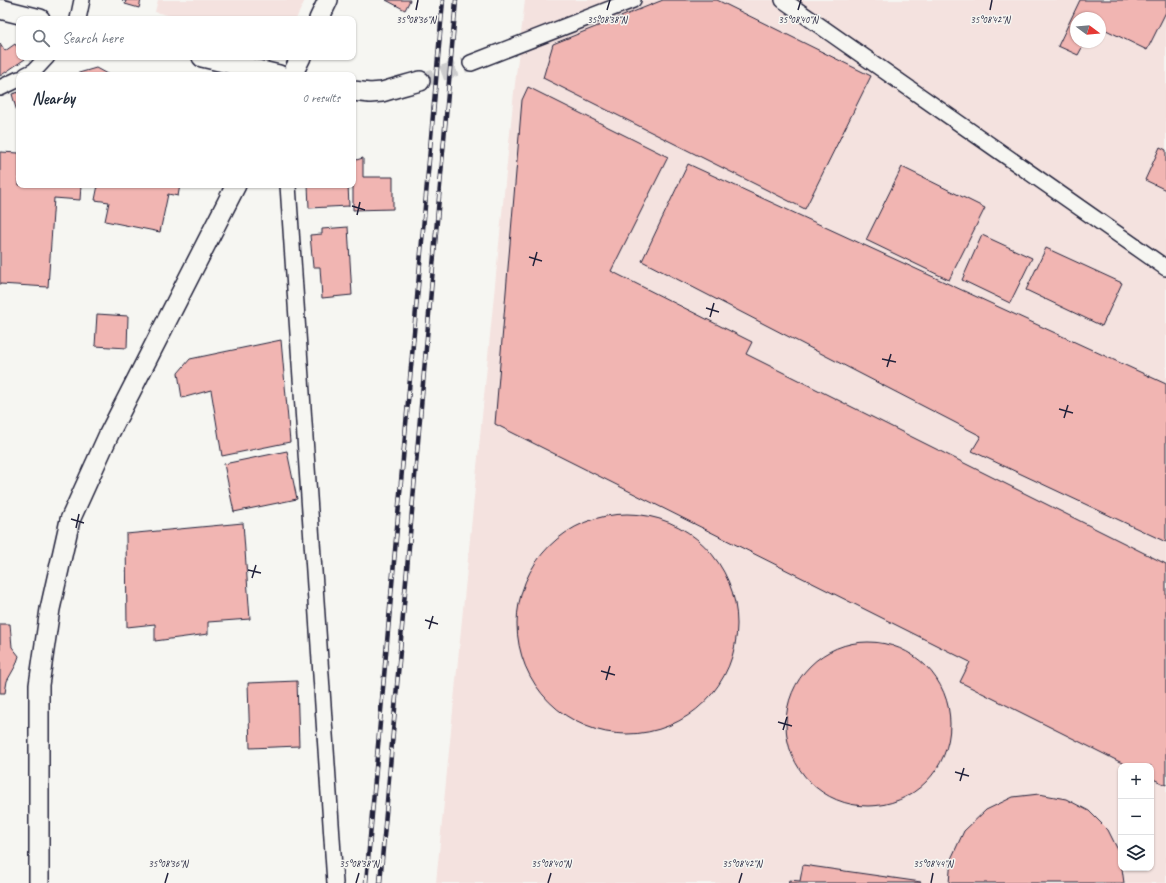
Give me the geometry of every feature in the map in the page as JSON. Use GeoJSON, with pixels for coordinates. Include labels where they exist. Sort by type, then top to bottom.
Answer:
{"type":"FeatureCollection","features":[{"type":"Feature","properties":{"kind":"street"},"geometry":{"type":"LineString","coordinates":[[79,16],[82,0]]}},
{"type":"Feature","properties":{"kind":"street"},"geometry":{"type":"LineString","coordinates":[[320,16],[328,0]]}},
{"type":"Feature","properties":{"kind":"street"},"geometry":{"type":"LineString","coordinates":[[471,63],[633,0]]}},
{"type":"Feature","properties":{"kind":"street"},"geometry":{"type":"LineString","coordinates":[[783,0],[1166,268]]}},
{"type":"Feature","properties":{"kind":"street"},"geometry":{"type":"LineString","coordinates":[[0,9],[28,16]]}},
{"type":"Feature","properties":{"kind":"street"},"geometry":{"type":"LineString","coordinates":[[32,72],[44,60]]}},
{"type":"Feature","properties":{"kind":"street"},"geometry":{"type":"LineString","coordinates":[[215,60],[266,72]]}},
{"type":"Feature","properties":{"kind":"street"},"geometry":{"type":"LineString","coordinates":[[294,72],[300,60]]}},
{"type":"Feature","properties":{"kind":"street"},"geometry":{"type":"LineString","coordinates":[[0,88],[16,80]]}},
{"type":"Feature","properties":{"kind":"street"},"geometry":{"type":"LineString","coordinates":[[356,91],[370,93],[382,92],[420,81]]}},
{"type":"Feature","properties":{"kind":"street"},"geometry":{"type":"LineString","coordinates":[[39,883],[39,684],[50,609],[70,520],[109,434],[234,188]]}},
{"type":"Feature","properties":{"kind":"street"},"geometry":{"type":"LineString","coordinates":[[288,188],[335,883]]}},
{"type":"Feature","properties":{"kind":"shaded area"},"geometry":{"type":"Polygon","coordinates":[[[158,0],[305,0],[297,16],[172,16],[155,12],[158,0]]]}},
{"type":"Feature","properties":{"kind":"shaded area"},"geometry":{"type":"Polygon","coordinates":[[[525,0],[1166,0],[1166,883],[436,883],[514,92],[525,0]]]}},
{"type":"Feature","properties":{"kind":"building"},"geometry":{"type":"Polygon","coordinates":[[[122,0],[141,0],[139,8],[125,4],[126,1],[122,0]]]}},
{"type":"Feature","properties":{"kind":"building"},"geometry":{"type":"Polygon","coordinates":[[[386,0],[410,0],[405,10],[386,0]]]}},
{"type":"Feature","properties":{"kind":"building"},"geometry":{"type":"Polygon","coordinates":[[[663,0],[717,0],[871,76],[805,209],[543,78],[553,44],[663,0]]]}},
{"type":"Feature","properties":{"kind":"building"},"geometry":{"type":"Polygon","coordinates":[[[1080,0],[1166,0],[1166,12],[1147,50],[1106,30],[1106,12],[1074,12],[1080,0]]]}},
{"type":"Feature","properties":{"kind":"building"},"geometry":{"type":"Polygon","coordinates":[[[1070,21],[1070,48],[1082,48],[1078,55],[1058,46],[1070,21]]]}},
{"type":"Feature","properties":{"kind":"building"},"geometry":{"type":"Polygon","coordinates":[[[0,43],[5,51],[15,44],[16,60],[24,60],[0,76],[0,43]]]}},
{"type":"Feature","properties":{"kind":"building"},"geometry":{"type":"Polygon","coordinates":[[[96,68],[103,72],[82,72],[96,68]]]}},
{"type":"Feature","properties":{"kind":"building"},"geometry":{"type":"Polygon","coordinates":[[[528,87],[668,157],[611,271],[752,342],[746,354],[1166,564],[1166,785],[1154,779],[1154,763],[1122,763],[960,682],[970,662],[495,424],[522,100],[528,87]]]}},
{"type":"Feature","properties":{"kind":"building"},"geometry":{"type":"Polygon","coordinates":[[[16,93],[16,108],[12,94],[16,93]]]}},
{"type":"Feature","properties":{"kind":"building"},"geometry":{"type":"Polygon","coordinates":[[[1160,147],[1166,150],[1166,190],[1145,180],[1160,147]]]}},
{"type":"Feature","properties":{"kind":"building"},"geometry":{"type":"Polygon","coordinates":[[[0,152],[16,153],[16,188],[81,188],[80,200],[54,198],[48,287],[0,284],[0,152]]]}},
{"type":"Feature","properties":{"kind":"building"},"geometry":{"type":"Polygon","coordinates":[[[363,158],[363,177],[393,177],[393,209],[353,210],[353,188],[356,188],[356,160],[363,158]]]}},
{"type":"Feature","properties":{"kind":"building"},"geometry":{"type":"Polygon","coordinates":[[[688,164],[1166,384],[1166,542],[972,451],[981,436],[642,261],[688,164]]]}},
{"type":"Feature","properties":{"kind":"building"},"geometry":{"type":"Polygon","coordinates":[[[902,167],[985,208],[949,280],[866,240],[902,167]]]}},
{"type":"Feature","properties":{"kind":"building"},"geometry":{"type":"Polygon","coordinates":[[[97,188],[179,188],[178,196],[168,194],[160,232],[105,221],[109,202],[95,200],[97,188]]]}},
{"type":"Feature","properties":{"kind":"building"},"geometry":{"type":"Polygon","coordinates":[[[308,188],[348,188],[349,206],[309,208],[308,188]]]}},
{"type":"Feature","properties":{"kind":"building"},"geometry":{"type":"Polygon","coordinates":[[[348,227],[352,295],[322,298],[320,267],[313,267],[310,235],[322,234],[322,229],[348,227]]]}},
{"type":"Feature","properties":{"kind":"building"},"geometry":{"type":"Polygon","coordinates":[[[982,235],[1032,258],[1010,303],[962,280],[982,235]]]}},
{"type":"Feature","properties":{"kind":"building"},"geometry":{"type":"Polygon","coordinates":[[[1046,248],[1122,283],[1102,326],[1026,290],[1046,248]]]}},
{"type":"Feature","properties":{"kind":"building"},"geometry":{"type":"Polygon","coordinates":[[[97,314],[128,316],[127,348],[95,346],[97,314]]]}},
{"type":"Feature","properties":{"kind":"building"},"geometry":{"type":"Polygon","coordinates":[[[281,340],[290,442],[222,456],[211,390],[182,398],[178,373],[190,359],[281,340]]]}},
{"type":"Feature","properties":{"kind":"building"},"geometry":{"type":"Polygon","coordinates":[[[287,451],[297,499],[234,512],[224,464],[287,451]]]}},
{"type":"Feature","properties":{"kind":"building"},"geometry":{"type":"Polygon","coordinates":[[[627,514],[648,516],[669,522],[697,539],[705,546],[724,572],[729,582],[735,603],[737,624],[735,645],[729,666],[712,694],[705,702],[679,721],[669,726],[648,732],[627,734],[606,732],[585,726],[557,709],[549,702],[530,676],[525,666],[519,645],[517,624],[519,603],[525,582],[542,554],[549,546],[575,527],[585,522],[606,516],[627,514]]]}},
{"type":"Feature","properties":{"kind":"building"},"geometry":{"type":"Polygon","coordinates":[[[243,523],[250,619],[208,622],[208,634],[155,641],[155,624],[127,627],[126,534],[243,523]]]}},
{"type":"Feature","properties":{"kind":"building"},"geometry":{"type":"Polygon","coordinates":[[[0,624],[10,624],[12,647],[19,656],[7,681],[5,693],[0,693],[0,624]]]}},
{"type":"Feature","properties":{"kind":"building"},"geometry":{"type":"Polygon","coordinates":[[[860,642],[876,642],[892,645],[907,652],[920,660],[932,672],[947,700],[950,724],[949,740],[944,755],[932,776],[920,788],[892,803],[876,806],[860,806],[844,803],[829,796],[816,788],[804,776],[789,748],[786,732],[786,716],[789,700],[796,685],[804,672],[816,660],[844,645],[860,642]]]}},
{"type":"Feature","properties":{"kind":"building"},"geometry":{"type":"Polygon","coordinates":[[[297,681],[299,746],[250,748],[248,683],[297,681]]]}},
{"type":"Feature","properties":{"kind":"building"},"geometry":{"type":"Polygon","coordinates":[[[1039,794],[1066,799],[1089,811],[1108,830],[1118,850],[1118,871],[1122,871],[1124,883],[949,883],[951,859],[964,831],[986,810],[1013,797],[1039,794]]]}},
{"type":"Feature","properties":{"kind":"building"},"geometry":{"type":"Polygon","coordinates":[[[803,865],[921,883],[788,883],[789,880],[800,881],[803,865]]]}},
{"type":"Feature","properties":{"kind":"tunnel"},"geometry":{"type":"LineString","coordinates":[[420,81],[471,63]]}},
{"type":"Feature","properties":{"kind":"railway"},"geometry":{"type":"LineString","coordinates":[[366,883],[443,0]]}},
{"type":"Feature","properties":{"kind":"railway"},"geometry":{"type":"LineString","coordinates":[[380,883],[456,0]]}}]}
